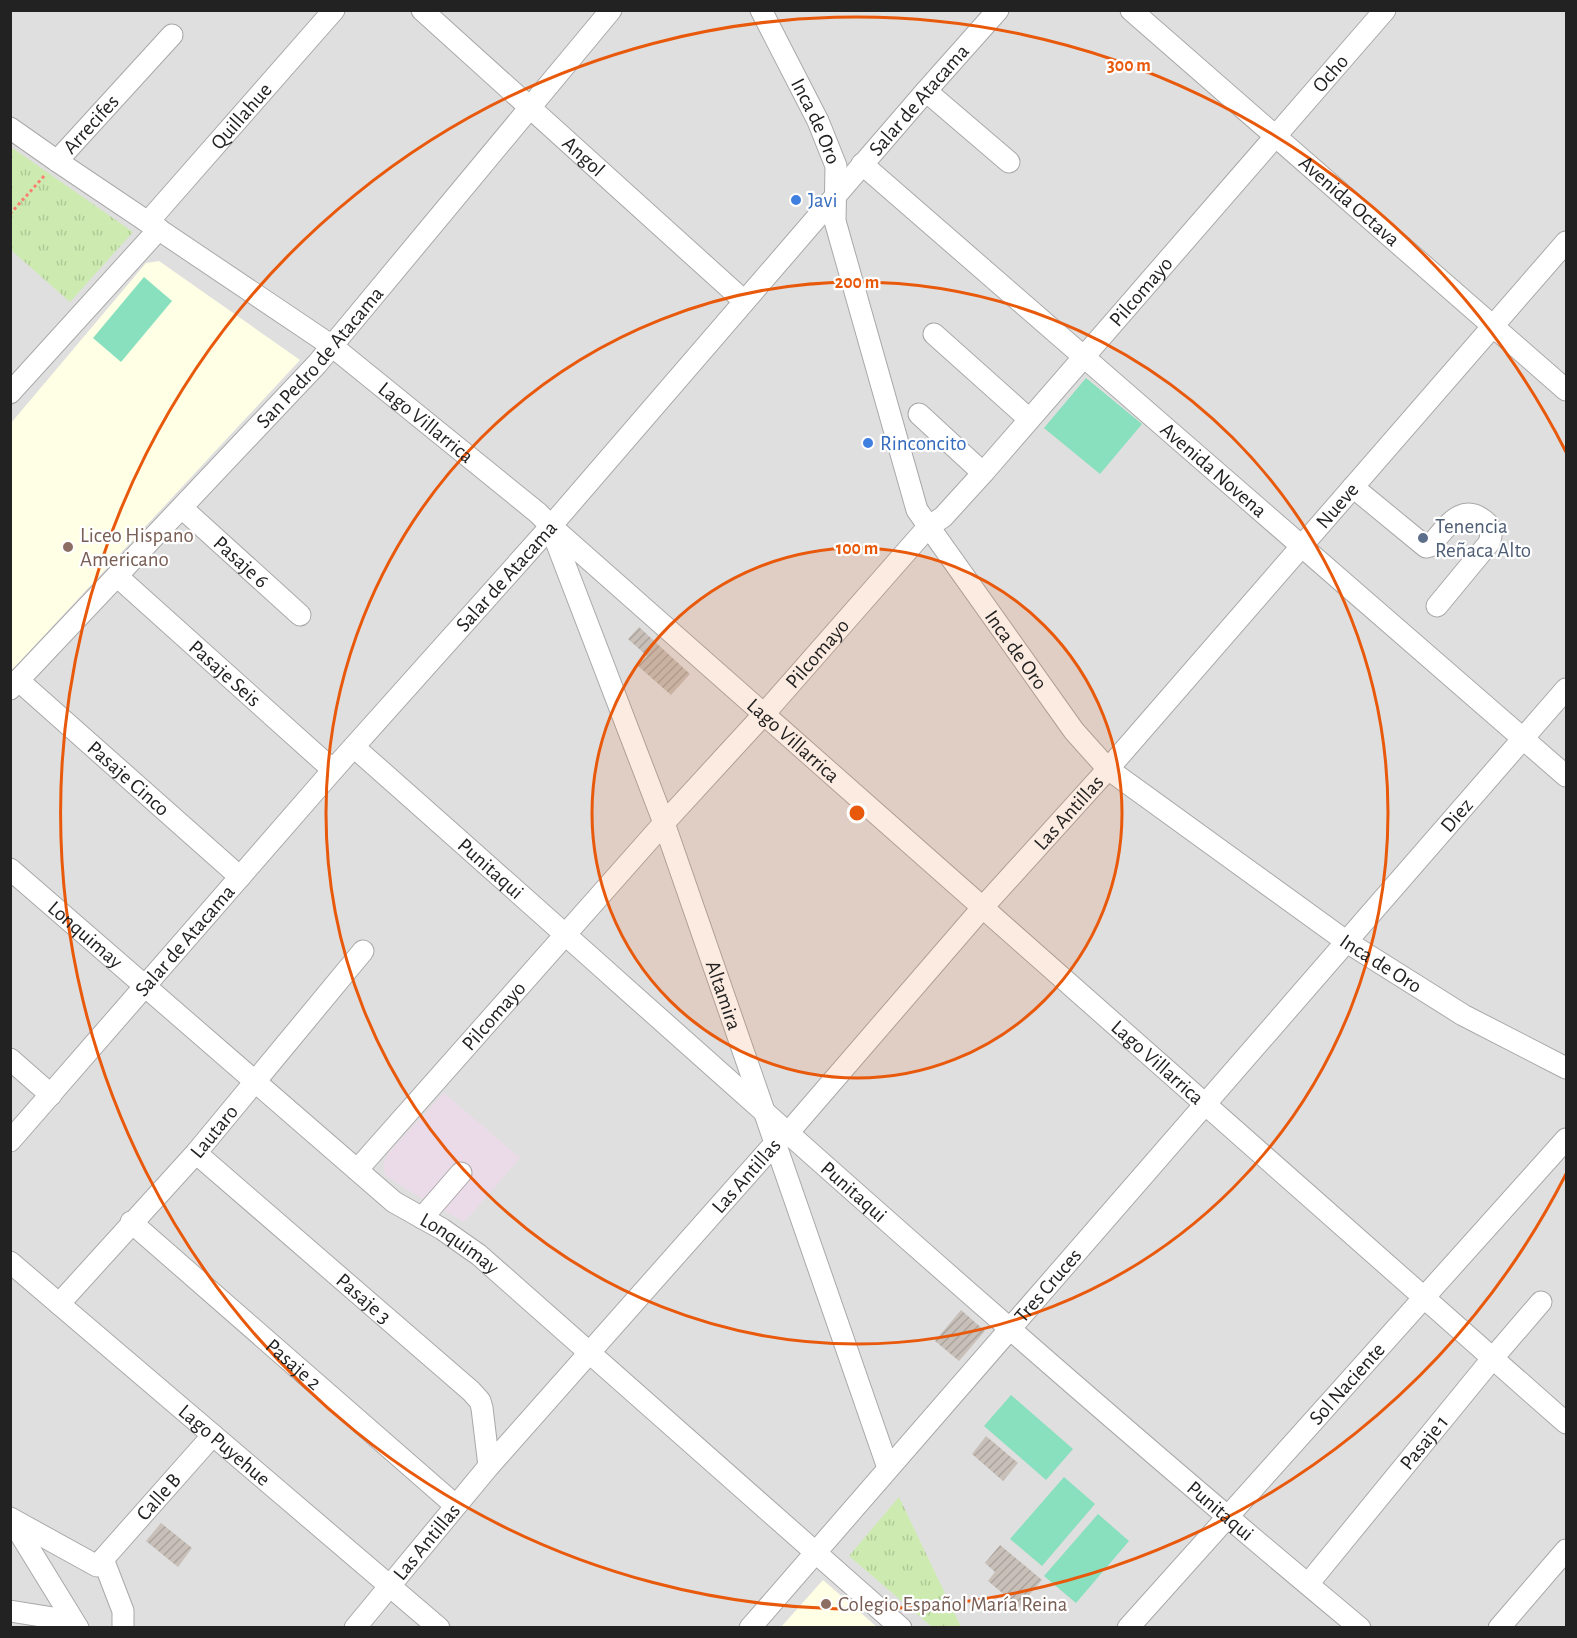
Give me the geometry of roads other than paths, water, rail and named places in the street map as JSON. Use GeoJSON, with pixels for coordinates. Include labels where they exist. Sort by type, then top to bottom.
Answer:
{"type":"FeatureCollection","features":[{"type":"Feature","properties":{"kind":"street","name":"Quillahue"},"geometry":{"type":"LineString","coordinates":[[10,393],[334,10]]}},
{"type":"Feature","properties":{"kind":"street","name":"Angol"},"geometry":{"type":"LineString","coordinates":[[422,10],[744,301]]}},
{"type":"Feature","properties":{"kind":"street","name":"San Pedro de Atacama"},"geometry":{"type":"LineString","coordinates":[[14,685],[118,577],[332,346],[611,10]]}},
{"type":"Feature","properties":{"kind":"street","name":"Inca de Oro"},"geometry":{"type":"LineString","coordinates":[[761,10],[818,121],[836,166],[835,221],[917,510],[1074,731],[1108,769],[1347,942],[1463,1015],[1566,1068]]}},
{"type":"Feature","properties":{"kind":"street","name":"Salar de Atacama"},"geometry":{"type":"LineString","coordinates":[[10,1141],[333,770],[551,526],[998,10]]}},
{"type":"Feature","properties":{"kind":"street","name":"Avenida Octava"},"geometry":{"type":"LineString","coordinates":[[1131,10],[1566,390]]}},
{"type":"Feature","properties":{"kind":"street","name":"Ocho"},"geometry":{"type":"LineString","coordinates":[[1277,137],[1385,10]]}},
{"type":"Feature","properties":{"kind":"street","name":"Arrecifes"},"geometry":{"type":"LineString","coordinates":[[57,161],[172,35]]}},
{"type":"Feature","properties":{"kind":"street"},"geometry":{"type":"LineString","coordinates":[[926,91],[1009,162]]}},
{"type":"Feature","properties":{"kind":"street","name":"Lago Villarrica"},"geometry":{"type":"LineString","coordinates":[[10,128],[332,346],[538,513],[1205,1106],[1566,1423]]}},
{"type":"Feature","properties":{"kind":"street","name":"Pilcomayo"},"geometry":{"type":"LineString","coordinates":[[357,1170],[928,527],[943,517],[984,473],[1277,137]]}},
{"type":"Feature","properties":{"kind":"street","name":"Avenida Novena"},"geometry":{"type":"LineString","coordinates":[[862,165],[1303,545],[1566,776]]}},
{"type":"Feature","properties":{"kind":"street","name":"Nueve"},"geometry":{"type":"LineString","coordinates":[[1108,769],[1566,242]]}},
{"type":"Feature","properties":{"kind":"street"},"geometry":{"type":"LineString","coordinates":[[934,334],[1029,420]]}},
{"type":"Feature","properties":{"kind":"street"},"geometry":{"type":"LineString","coordinates":[[919,414],[984,473]]}},
{"type":"Feature","properties":{"kind":"street"},"geometry":{"type":"LineString","coordinates":[[1353,487],[1426,547],[1430,546],[1456,517],[1466,513],[1475,514],[1488,524],[1491,530],[1489,543],[1437,606]]}},
{"type":"Feature","properties":{"kind":"street","name":"Pasaje 6"},"geometry":{"type":"LineString","coordinates":[[182,508],[300,615]]}},
{"type":"Feature","properties":{"kind":"street","name":"Altamira"},"geometry":{"type":"LineString","coordinates":[[551,526],[664,823],[764,1112]]}},
{"type":"Feature","properties":{"kind":"street","name":"Pasaje Seis"},"geometry":{"type":"LineString","coordinates":[[118,577],[333,770]]}},
{"type":"Feature","properties":{"kind":"street","name":"Pasaje Cinco"},"geometry":{"type":"LineString","coordinates":[[14,685],[240,877]]}},
{"type":"Feature","properties":{"kind":"street","name":"Diez"},"geometry":{"type":"LineString","coordinates":[[1347,942],[1566,689]]}},
{"type":"Feature","properties":{"kind":"street","name":"Punitaqui"},"geometry":{"type":"LineString","coordinates":[[354,747],[764,1112],[782,1138],[1011,1329],[1360,1628]]}},
{"type":"Feature","properties":{"kind":"street","name":"Las Antillas"},"geometry":{"type":"LineString","coordinates":[[355,1628],[489,1466],[782,1138],[983,907],[1108,769]]}},
{"type":"Feature","properties":{"kind":"street","name":"Lonquimay"},"geometry":{"type":"LineString","coordinates":[[10,869],[394,1202],[479,1255],[901,1628]]}},
{"type":"Feature","properties":{"kind":"street","name":"Tres Cruces"},"geometry":{"type":"LineString","coordinates":[[750,1628],[1347,942]]}},
{"type":"Feature","properties":{"kind":"street","name":"Lautaro"},"geometry":{"type":"LineString","coordinates":[[59,1304],[196,1153],[363,951]]}},
{"type":"Feature","properties":{"kind":"street"},"geometry":{"type":"LineString","coordinates":[[10,1059],[51,1095]]}},
{"type":"Feature","properties":{"kind":"street"},"geometry":{"type":"LineString","coordinates":[[782,1138],[888,1468]]}},
{"type":"Feature","properties":{"kind":"street","name":"Sol Naciente"},"geometry":{"type":"LineString","coordinates":[[1128,1628],[1566,1139]]}},
{"type":"Feature","properties":{"kind":"street","name":"Pasaje 3"},"geometry":{"type":"LineString","coordinates":[[196,1153],[471,1390],[480,1401],[482,1408],[489,1466]]}},
{"type":"Feature","properties":{"kind":"street"},"geometry":{"type":"LineString","coordinates":[[422,1218],[461,1173]]}},
{"type":"Feature","properties":{"kind":"street","name":"Pasaje 2"},"geometry":{"type":"LineString","coordinates":[[131,1222],[455,1505]]}},
{"type":"Feature","properties":{"kind":"street","name":"Lago Puyehue"},"geometry":{"type":"LineString","coordinates":[[10,1263],[439,1628]]}},
{"type":"Feature","properties":{"kind":"street","name":"Pasaje 1"},"geometry":{"type":"LineString","coordinates":[[1308,1584],[1541,1302]]}},
{"type":"Feature","properties":{"kind":"street","name":"Calle B"},"geometry":{"type":"LineString","coordinates":[[104,1559],[213,1435]]}},
{"type":"Feature","properties":{"kind":"street"},"geometry":{"type":"LineString","coordinates":[[11,1518],[97,1566],[104,1559],[123,1611],[123,1628]]}},
{"type":"Feature","properties":{"kind":"street"},"geometry":{"type":"LineString","coordinates":[[11,1518],[75,1624]]}},
{"type":"Feature","properties":{"kind":"street"},"geometry":{"type":"LineString","coordinates":[[1499,1628],[1566,1550]]}},
{"type":"Feature","properties":{"kind":"street"},"geometry":{"type":"LineString","coordinates":[[10,1611],[75,1624]]}},
{"type":"Feature","properties":{"kind":"place","name":"Javi"},"geometry":{"type":"Point","coordinates":[796,200]}},
{"type":"Feature","properties":{"kind":"place","name":"Rinconcito"},"geometry":{"type":"Point","coordinates":[868,443]}},
{"type":"Feature","properties":{"kind":"place","name":"Tenencia Reñaca Alto"},"geometry":{"type":"Point","coordinates":[1423,538]}},
{"type":"Feature","properties":{"kind":"place","name":"Liceo Hispano Americano"},"geometry":{"type":"Point","coordinates":[68,547]}},
{"type":"Feature","properties":{"kind":"place","name":"Colegio Español María Reina"},"geometry":{"type":"Point","coordinates":[826,1604]}}]}
